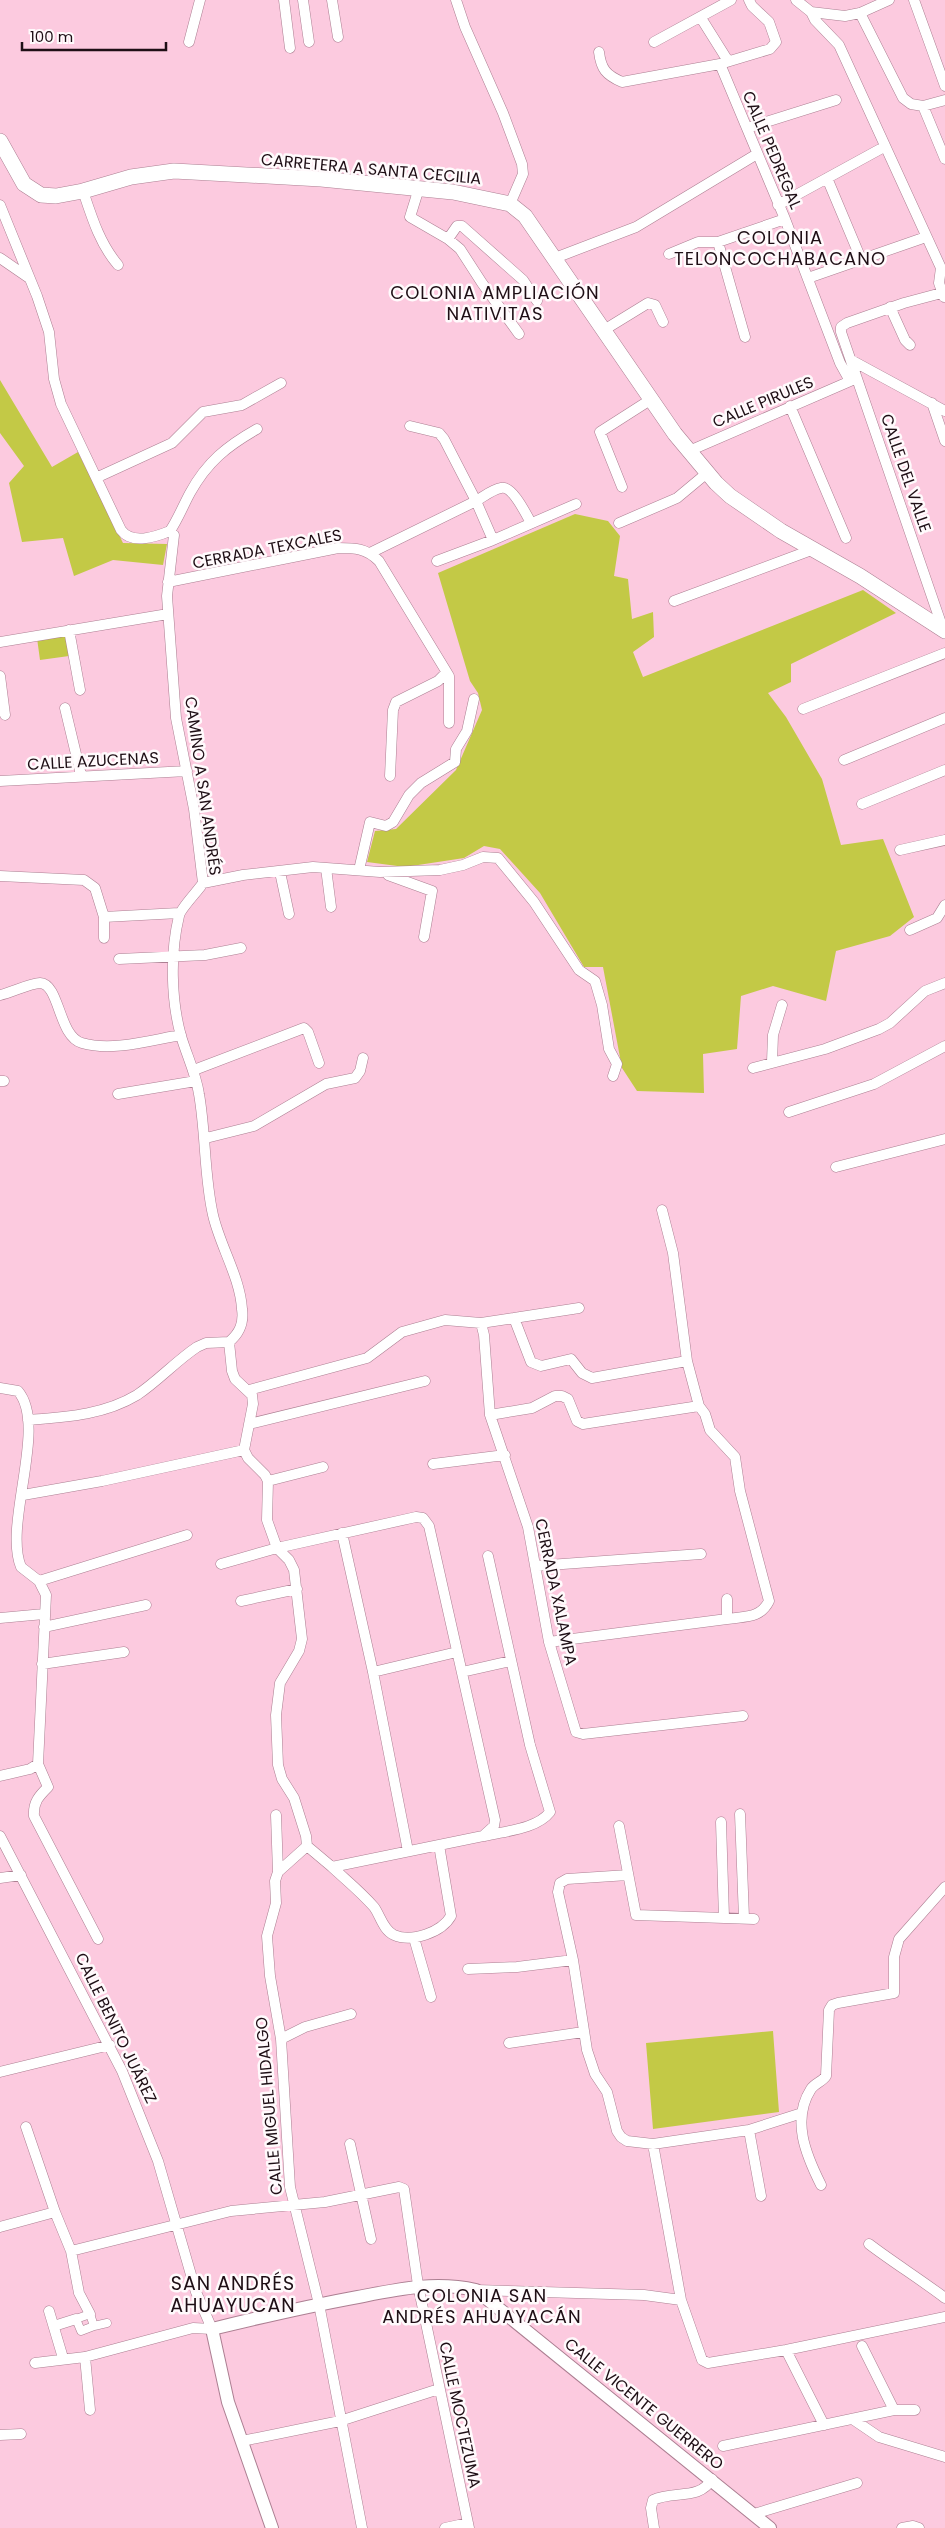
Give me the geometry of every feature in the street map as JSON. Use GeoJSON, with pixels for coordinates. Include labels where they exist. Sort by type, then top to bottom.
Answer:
{"type":"FeatureCollection","features":[{"type":"Feature","properties":{"kind":"main road","name":"CARRETERA A SANTA CECILIA"},"geometry":{"type":"LineString","coordinates":[[0,140],[13,167],[24,184],[41,195],[56,196],[84,192],[131,177],[174,171],[419,188],[490,198],[510,204],[525,216],[650,400],[707,473],[743,505],[781,531],[814,549],[944,630]]}},
{"type":"Feature","properties":{"kind":"street"},"geometry":{"type":"LineString","coordinates":[[189,42],[200,0]]}},
{"type":"Feature","properties":{"kind":"street"},"geometry":{"type":"LineString","coordinates":[[284,0],[290,48]]}},
{"type":"Feature","properties":{"kind":"street"},"geometry":{"type":"LineString","coordinates":[[303,0],[309,42]]}},
{"type":"Feature","properties":{"kind":"street"},"geometry":{"type":"LineString","coordinates":[[332,0],[338,37]]}},
{"type":"Feature","properties":{"kind":"street"},"geometry":{"type":"LineString","coordinates":[[456,0],[522,164],[523,174],[510,204]]}},
{"type":"Feature","properties":{"kind":"street"},"geometry":{"type":"LineString","coordinates":[[654,42],[731,0]]}},
{"type":"Feature","properties":{"kind":"street"},"geometry":{"type":"LineString","coordinates":[[600,52],[601,66],[609,76],[622,82],[724,63],[770,49],[776,42],[769,22],[752,6],[749,0]]}},
{"type":"Feature","properties":{"kind":"street"},"geometry":{"type":"LineString","coordinates":[[796,0],[812,12],[845,16],[860,13],[887,1]]}},
{"type":"Feature","properties":{"kind":"street"},"geometry":{"type":"LineString","coordinates":[[914,0],[945,86]]}},
{"type":"Feature","properties":{"kind":"street"},"geometry":{"type":"LineString","coordinates":[[812,12],[815,20],[839,46],[941,268],[939,283],[944,294],[890,307],[905,340],[910,345]]}},
{"type":"Feature","properties":{"kind":"street"},"geometry":{"type":"LineString","coordinates":[[860,13],[903,98],[911,104],[923,106],[945,100]]}},
{"type":"Feature","properties":{"kind":"street","name":"CALLE PEDREGAL"},"geometry":{"type":"LineString","coordinates":[[701,18],[724,63],[757,154],[785,219],[840,363],[854,379]]}},
{"type":"Feature","properties":{"kind":"street"},"geometry":{"type":"LineString","coordinates":[[747,128],[836,100]]}},
{"type":"Feature","properties":{"kind":"street"},"geometry":{"type":"LineString","coordinates":[[923,106],[945,159]]}},
{"type":"Feature","properties":{"kind":"street"},"geometry":{"type":"LineString","coordinates":[[778,205],[884,147]]}},
{"type":"Feature","properties":{"kind":"street"},"geometry":{"type":"LineString","coordinates":[[554,258],[636,227],[757,154]]}},
{"type":"Feature","properties":{"kind":"street"},"geometry":{"type":"LineString","coordinates":[[827,178],[861,259]]}},
{"type":"Feature","properties":{"kind":"street"},"geometry":{"type":"LineString","coordinates":[[419,188],[410,217],[448,239],[460,249],[482,283],[520,334]]}},
{"type":"Feature","properties":{"kind":"street"},"geometry":{"type":"LineString","coordinates":[[84,192],[99,236],[108,253],[118,265]]}},
{"type":"Feature","properties":{"kind":"street"},"geometry":{"type":"LineString","coordinates":[[0,205],[30,278],[50,338],[57,392],[125,535],[130,538],[150,538],[170,532],[206,467],[229,445],[257,429]]}},
{"type":"Feature","properties":{"kind":"street"},"geometry":{"type":"LineString","coordinates":[[669,254],[698,242],[718,242],[785,219]]}},
{"type":"Feature","properties":{"kind":"street"},"geometry":{"type":"LineString","coordinates":[[448,239],[457,226],[462,226],[523,280],[537,301]]}},
{"type":"Feature","properties":{"kind":"street"},"geometry":{"type":"LineString","coordinates":[[808,278],[926,237]]}},
{"type":"Feature","properties":{"kind":"street"},"geometry":{"type":"LineString","coordinates":[[718,242],[745,338]]}},
{"type":"Feature","properties":{"kind":"street"},"geometry":{"type":"LineString","coordinates":[[0,258],[30,278]]}},
{"type":"Feature","properties":{"kind":"street"},"geometry":{"type":"LineString","coordinates":[[604,330],[648,303],[655,305],[663,322]]}},
{"type":"Feature","properties":{"kind":"street","name":"CALLE DEL VALLE"},"geometry":{"type":"LineString","coordinates":[[890,307],[841,327],[841,332],[851,360],[854,379],[944,630]]}},
{"type":"Feature","properties":{"kind":"street"},"geometry":{"type":"LineString","coordinates":[[851,360],[945,411]]}},
{"type":"Feature","properties":{"kind":"street","name":"CALLE PIRULES"},"geometry":{"type":"LineString","coordinates":[[689,451],[854,379]]}},
{"type":"Feature","properties":{"kind":"street"},"geometry":{"type":"LineString","coordinates":[[98,477],[172,442],[204,412],[242,405],[281,383]]}},
{"type":"Feature","properties":{"kind":"street"},"geometry":{"type":"LineString","coordinates":[[622,487],[600,432],[650,400]]}},
{"type":"Feature","properties":{"kind":"street"},"geometry":{"type":"LineString","coordinates":[[932,403],[945,441]]}},
{"type":"Feature","properties":{"kind":"street"},"geometry":{"type":"LineString","coordinates":[[790,406],[846,538]]}},
{"type":"Feature","properties":{"kind":"street"},"geometry":{"type":"LineString","coordinates":[[410,426],[439,433],[444,439],[476,501],[493,540]]}},
{"type":"Feature","properties":{"kind":"street"},"geometry":{"type":"LineString","coordinates":[[620,523],[677,498],[707,473]]}},
{"type":"Feature","properties":{"kind":"street"},"geometry":{"type":"LineString","coordinates":[[449,723],[449,676],[397,590],[378,561],[370,553],[501,488],[506,488],[514,494],[531,523]]}},
{"type":"Feature","properties":{"kind":"street"},"geometry":{"type":"LineString","coordinates":[[437,561],[493,540],[576,504]]}},
{"type":"Feature","properties":{"kind":"street","name":"CAMINO A SAN ANDRÉS"},"geometry":{"type":"LineString","coordinates":[[170,532],[174,535],[175,540],[168,582],[168,614],[176,718],[187,771],[204,883],[179,913]]}},
{"type":"Feature","properties":{"kind":"street","name":"CERRADA TEXCALES"},"geometry":{"type":"LineString","coordinates":[[168,582],[322,551],[356,548],[370,553]]}},
{"type":"Feature","properties":{"kind":"street"},"geometry":{"type":"LineString","coordinates":[[674,601],[814,549]]}},
{"type":"Feature","properties":{"kind":"street"},"geometry":{"type":"LineString","coordinates":[[0,642],[168,614]]}},
{"type":"Feature","properties":{"kind":"street"},"geometry":{"type":"LineString","coordinates":[[69,630],[80,690]]}},
{"type":"Feature","properties":{"kind":"street"},"geometry":{"type":"LineString","coordinates":[[803,709],[945,653]]}},
{"type":"Feature","properties":{"kind":"street"},"geometry":{"type":"LineString","coordinates":[[390,776],[393,710],[396,702],[438,681],[446,673]]}},
{"type":"Feature","properties":{"kind":"street"},"geometry":{"type":"LineString","coordinates":[[0,676],[5,715]]}},
{"type":"Feature","properties":{"kind":"street"},"geometry":{"type":"LineString","coordinates":[[359,870],[370,822],[386,826],[393,822],[420,783],[455,762],[456,749],[467,731],[474,699]]}},
{"type":"Feature","properties":{"kind":"street"},"geometry":{"type":"LineString","coordinates":[[65,708],[81,775]]}},
{"type":"Feature","properties":{"kind":"street"},"geometry":{"type":"LineString","coordinates":[[844,760],[945,718]]}},
{"type":"Feature","properties":{"kind":"street"},"geometry":{"type":"LineString","coordinates":[[862,804],[945,770]]}},
{"type":"Feature","properties":{"kind":"street","name":"CALLE AZUCENAS"},"geometry":{"type":"LineString","coordinates":[[0,781],[81,775],[187,771]]}},
{"type":"Feature","properties":{"kind":"street"},"geometry":{"type":"LineString","coordinates":[[900,850],[945,840]]}},
{"type":"Feature","properties":{"kind":"street"},"geometry":{"type":"LineString","coordinates":[[204,883],[243,875],[326,868],[380,872],[440,870],[491,856],[504,864],[534,902],[579,970],[595,981],[602,1005],[609,1049],[617,1064],[613,1076]]}},
{"type":"Feature","properties":{"kind":"street"},"geometry":{"type":"LineString","coordinates":[[326,868],[332,907]]}},
{"type":"Feature","properties":{"kind":"street"},"geometry":{"type":"LineString","coordinates":[[280,872],[290,914]]}},
{"type":"Feature","properties":{"kind":"street"},"geometry":{"type":"LineString","coordinates":[[380,872],[432,891],[424,937]]}},
{"type":"Feature","properties":{"kind":"street"},"geometry":{"type":"LineString","coordinates":[[0,876],[84,880],[95,888],[104,917],[104,938]]}},
{"type":"Feature","properties":{"kind":"street"},"geometry":{"type":"LineString","coordinates":[[910,930],[937,918],[945,905]]}},
{"type":"Feature","properties":{"kind":"street"},"geometry":{"type":"LineString","coordinates":[[28,1420],[90,1413],[136,1395],[197,1347],[206,1343],[229,1342],[238,1335],[243,1311],[213,1214],[206,1138],[196,1081],[194,1070],[181,1035],[176,1004],[174,956],[179,913],[104,917]]}},
{"type":"Feature","properties":{"kind":"street"},"geometry":{"type":"LineString","coordinates":[[119,959],[205,955],[241,948]]}},
{"type":"Feature","properties":{"kind":"street"},"geometry":{"type":"LineString","coordinates":[[0,995],[40,983],[47,986],[52,992],[65,1026],[74,1039],[82,1043],[124,1045],[181,1035]]}},
{"type":"Feature","properties":{"kind":"street"},"geometry":{"type":"LineString","coordinates":[[753,1068],[825,1049],[879,1029],[890,1023],[925,992],[945,983]]}},
{"type":"Feature","properties":{"kind":"street"},"geometry":{"type":"LineString","coordinates":[[772,1062],[773,1035],[782,1005]]}},
{"type":"Feature","properties":{"kind":"street"},"geometry":{"type":"LineString","coordinates":[[194,1070],[304,1028],[308,1032],[319,1063]]}},
{"type":"Feature","properties":{"kind":"street"},"geometry":{"type":"LineString","coordinates":[[789,1112],[874,1084],[945,1046]]}},
{"type":"Feature","properties":{"kind":"street"},"geometry":{"type":"LineString","coordinates":[[206,1138],[254,1126],[326,1084],[355,1078],[360,1071],[363,1058]]}},
{"type":"Feature","properties":{"kind":"street"},"geometry":{"type":"LineString","coordinates":[[118,1094],[196,1081]]}},
{"type":"Feature","properties":{"kind":"street"},"geometry":{"type":"LineString","coordinates":[[836,1167],[945,1139]]}},
{"type":"Feature","properties":{"kind":"street"},"geometry":{"type":"LineString","coordinates":[[548,1642],[756,1615],[764,1611],[769,1601],[740,1491],[735,1457],[710,1430],[705,1414],[699,1406],[687,1361],[673,1253],[662,1210]]}},
{"type":"Feature","properties":{"kind":"street"},"geometry":{"type":"LineString","coordinates":[[250,1390],[367,1358],[402,1332],[446,1320],[480,1323],[578,1308]]}},
{"type":"Feature","properties":{"kind":"street"},"geometry":{"type":"LineString","coordinates":[[514,1318],[525,1352],[531,1362],[536,1365],[570,1359],[586,1376],[592,1378],[687,1361]]}},
{"type":"Feature","properties":{"kind":"street","name":"CERRADA XALAMPA"},"geometry":{"type":"LineString","coordinates":[[480,1323],[484,1335],[490,1415],[528,1527],[548,1642],[576,1732],[583,1734],[743,1716]]}},
{"type":"Feature","properties":{"kind":"street"},"geometry":{"type":"LineString","coordinates":[[229,1342],[232,1371],[235,1378],[250,1390],[253,1404],[244,1450],[248,1458],[265,1475],[268,1481],[268,1520],[277,1548],[292,1565],[297,1589],[302,1639],[299,1651],[280,1683],[276,1715],[278,1765],[282,1779],[294,1798],[306,1836],[307,1846],[332,1867],[374,1908],[385,1927],[393,1934],[414,1938],[443,1927],[451,1916],[440,1845]]}},
{"type":"Feature","properties":{"kind":"street"},"geometry":{"type":"LineString","coordinates":[[249,1424],[425,1381]]}},
{"type":"Feature","properties":{"kind":"street"},"geometry":{"type":"LineString","coordinates":[[0,1388],[18,1391],[25,1401],[28,1420],[23,1495],[17,1530],[18,1559],[25,1572],[39,1581],[46,1594],[38,1764],[48,1787],[37,1799],[33,1807],[34,1816],[98,1939]]}},
{"type":"Feature","properties":{"kind":"street"},"geometry":{"type":"LineString","coordinates":[[490,1415],[532,1408],[555,1396],[562,1396],[568,1399],[577,1421],[583,1424],[699,1406]]}},
{"type":"Feature","properties":{"kind":"street"},"geometry":{"type":"LineString","coordinates":[[23,1495],[102,1481],[244,1450]]}},
{"type":"Feature","properties":{"kind":"street"},"geometry":{"type":"LineString","coordinates":[[432,1464],[505,1455]]}},
{"type":"Feature","properties":{"kind":"street"},"geometry":{"type":"LineString","coordinates":[[268,1481],[322,1467]]}},
{"type":"Feature","properties":{"kind":"street"},"geometry":{"type":"LineString","coordinates":[[221,1564],[277,1548],[342,1533],[416,1517],[423,1518],[429,1526],[477,1748],[495,1820],[494,1826],[483,1836]]}},
{"type":"Feature","properties":{"kind":"street"},"geometry":{"type":"LineString","coordinates":[[342,1533],[373,1672],[408,1851]]}},
{"type":"Feature","properties":{"kind":"street"},"geometry":{"type":"LineString","coordinates":[[39,1581],[187,1535]]}},
{"type":"Feature","properties":{"kind":"street"},"geometry":{"type":"LineString","coordinates":[[536,1566],[701,1554]]}},
{"type":"Feature","properties":{"kind":"street"},"geometry":{"type":"LineString","coordinates":[[332,1867],[533,1824],[545,1818],[550,1812],[530,1745],[488,1556]]}},
{"type":"Feature","properties":{"kind":"street"},"geometry":{"type":"LineString","coordinates":[[241,1601],[297,1589]]}},
{"type":"Feature","properties":{"kind":"street"},"geometry":{"type":"LineString","coordinates":[[727,1599],[727,1619]]}},
{"type":"Feature","properties":{"kind":"street"},"geometry":{"type":"LineString","coordinates":[[44,1627],[146,1604]]}},
{"type":"Feature","properties":{"kind":"street"},"geometry":{"type":"LineString","coordinates":[[0,1618],[44,1614]]}},
{"type":"Feature","properties":{"kind":"street"},"geometry":{"type":"LineString","coordinates":[[42,1664],[124,1652]]}},
{"type":"Feature","properties":{"kind":"street"},"geometry":{"type":"LineString","coordinates":[[373,1672],[457,1652]]}},
{"type":"Feature","properties":{"kind":"street"},"geometry":{"type":"LineString","coordinates":[[462,1672],[510,1661]]}},
{"type":"Feature","properties":{"kind":"street"},"geometry":{"type":"LineString","coordinates":[[0,1776],[30,1769],[38,1764]]}},
{"type":"Feature","properties":{"kind":"street"},"geometry":{"type":"LineString","coordinates":[[620,1826],[634,1911],[639,1917],[749,1918],[740,1814]]}},
{"type":"Feature","properties":{"kind":"street","name":"CALLE MIGUEL HIDALGO"},"geometry":{"type":"LineString","coordinates":[[276,1815],[278,1872],[275,1881],[276,1903],[267,1936],[270,1976],[281,2039],[288,2175],[293,2203],[319,2304],[362,2528]]}},
{"type":"Feature","properties":{"kind":"street"},"geometry":{"type":"LineString","coordinates":[[721,1822],[724,1918]]}},
{"type":"Feature","properties":{"kind":"street","name":"CALLE BENITO JUÁREZ"},"geometry":{"type":"LineString","coordinates":[[0,1836],[110,2045],[158,2161],[196,2292],[212,2329],[228,2402],[272,2528]]}},
{"type":"Feature","properties":{"kind":"street"},"geometry":{"type":"LineString","coordinates":[[278,1872],[307,1846]]}},
{"type":"Feature","properties":{"kind":"street"},"geometry":{"type":"LineString","coordinates":[[0,1878],[21,1875]]}},
{"type":"Feature","properties":{"kind":"street"},"geometry":{"type":"LineString","coordinates":[[628,1875],[567,1879],[560,1883],[558,1892],[573,1960],[583,2032],[592,2066],[609,2096],[617,2131],[627,2141],[653,2144],[749,2130],[802,2114]]}},
{"type":"Feature","properties":{"kind":"street"},"geometry":{"type":"LineString","coordinates":[[821,2184],[805,2150],[802,2114],[811,2089],[826,2076],[829,2010],[832,2005],[838,2003],[894,1993],[894,1957],[899,1939],[945,1887]]}},
{"type":"Feature","properties":{"kind":"street"},"geometry":{"type":"LineString","coordinates":[[414,1938],[431,1997]]}},
{"type":"Feature","properties":{"kind":"street"},"geometry":{"type":"LineString","coordinates":[[468,1969],[517,1967],[573,1960]]}},
{"type":"Feature","properties":{"kind":"street"},"geometry":{"type":"LineString","coordinates":[[281,2039],[304,2027],[351,2014]]}},
{"type":"Feature","properties":{"kind":"street"},"geometry":{"type":"LineString","coordinates":[[509,2043],[583,2032]]}},
{"type":"Feature","properties":{"kind":"street"},"geometry":{"type":"LineString","coordinates":[[0,2072],[110,2045]]}},
{"type":"Feature","properties":{"kind":"street"},"geometry":{"type":"LineString","coordinates":[[26,2127],[55,2212],[71,2251],[80,2293],[94,2326]]}},
{"type":"Feature","properties":{"kind":"street"},"geometry":{"type":"LineString","coordinates":[[749,2130],[761,2196]]}},
{"type":"Feature","properties":{"kind":"street"},"geometry":{"type":"LineString","coordinates":[[350,2144],[371,2239]]}},
{"type":"Feature","properties":{"kind":"street"},"geometry":{"type":"LineString","coordinates":[[653,2144],[682,2300],[698,2355],[702,2360],[708,2363],[786,2350],[945,2316]]}},
{"type":"Feature","properties":{"kind":"street","name":"CALLE MOCTEZUMA"},"geometry":{"type":"LineString","coordinates":[[362,2194],[399,2187],[404,2189],[418,2286],[468,2525]]}},
{"type":"Feature","properties":{"kind":"street"},"geometry":{"type":"LineString","coordinates":[[71,2251],[231,2211],[293,2203],[325,2202],[362,2194]]}},
{"type":"Feature","properties":{"kind":"street"},"geometry":{"type":"LineString","coordinates":[[0,2227],[55,2212]]}},
{"type":"Feature","properties":{"kind":"street"},"geometry":{"type":"LineString","coordinates":[[868,2244],[896,2265],[916,2275],[945,2298]]}},
{"type":"Feature","properties":{"kind":"street","name":"CALLE VICENTE GUERRERO"},"geometry":{"type":"LineString","coordinates":[[35,2364],[63,2358],[85,2357],[192,2328],[212,2329],[319,2304],[418,2286],[452,2285],[476,2290],[712,2479],[770,2528]]}},
{"type":"Feature","properties":{"kind":"street"},"geometry":{"type":"LineString","coordinates":[[476,2290],[644,2295],[682,2300]]}},
{"type":"Feature","properties":{"kind":"street"},"geometry":{"type":"LineString","coordinates":[[49,2311],[63,2358]]}},
{"type":"Feature","properties":{"kind":"street"},"geometry":{"type":"LineString","coordinates":[[54,2326],[90,2314]]}},
{"type":"Feature","properties":{"kind":"street"},"geometry":{"type":"LineString","coordinates":[[76,2319],[81,2331],[107,2323]]}},
{"type":"Feature","properties":{"kind":"street"},"geometry":{"type":"LineString","coordinates":[[862,2346],[894,2410]]}},
{"type":"Feature","properties":{"kind":"street"},"geometry":{"type":"LineString","coordinates":[[786,2350],[824,2425]]}},
{"type":"Feature","properties":{"kind":"street"},"geometry":{"type":"LineString","coordinates":[[85,2357],[90,2410]]}},
{"type":"Feature","properties":{"kind":"street"},"geometry":{"type":"LineString","coordinates":[[242,2441],[340,2421],[439,2389]]}},
{"type":"Feature","properties":{"kind":"street"},"geometry":{"type":"LineString","coordinates":[[723,2446],[854,2420],[894,2410],[915,2410]]}},
{"type":"Feature","properties":{"kind":"street"},"geometry":{"type":"LineString","coordinates":[[854,2420],[879,2437],[943,2454]]}},
{"type":"Feature","properties":{"kind":"street"},"geometry":{"type":"LineString","coordinates":[[0,2435],[21,2434]]}},
{"type":"Feature","properties":{"kind":"street"},"geometry":{"type":"LineString","coordinates":[[654,2528],[651,2508],[653,2500],[662,2496],[698,2493],[706,2488],[712,2479]]}},
{"type":"Feature","properties":{"kind":"street"},"geometry":{"type":"LineString","coordinates":[[754,2514],[856,2483]]}},
{"type":"Feature","properties":{"kind":"street"},"geometry":{"type":"LineString","coordinates":[[445,2528],[468,2525]]}},
{"type":"Feature","properties":{"kind":"street"},"geometry":{"type":"LineString","coordinates":[[902,2528],[913,2526],[919,2528]]}},
{"type":"Feature","properties":{"kind":"shaded area"},"geometry":{"type":"Polygon","coordinates":[[[0,380],[52,467],[78,452],[123,543],[167,544],[163,565],[113,560],[74,576],[63,538],[22,542],[9,483],[24,466],[0,433],[0,380]]]}},
{"type":"Feature","properties":{"kind":"shaded area"},"geometry":{"type":"Polygon","coordinates":[[[575,514],[608,521],[620,536],[614,576],[628,579],[632,619],[653,612],[654,637],[633,652],[643,677],[863,590],[896,613],[791,664],[791,682],[768,693],[786,717],[822,779],[841,845],[883,839],[914,917],[890,936],[836,951],[826,1001],[773,986],[741,996],[737,1049],[703,1054],[704,1093],[637,1091],[622,1068],[603,967],[584,967],[540,893],[500,849],[484,846],[464,858],[405,867],[367,862],[375,831],[396,829],[456,770],[482,710],[478,693],[470,681],[438,573],[575,514]]]}},
{"type":"Feature","properties":{"kind":"shaded area"},"geometry":{"type":"Polygon","coordinates":[[[67,634],[69,656],[40,660],[37,638],[67,634]]]}},
{"type":"Feature","properties":{"kind":"shaded area"},"geometry":{"type":"Polygon","coordinates":[[[773,2031],[779,2112],[653,2129],[646,2043],[773,2031]]]}},
{"type":"Feature","properties":{"kind":"district","name":"COLONIA TELONCOCHABACANO"},"geometry":{"type":"Point","coordinates":[780,247]}},
{"type":"Feature","properties":{"kind":"district","name":"COLONIA AMPLIACIÓN NATIVITAS"},"geometry":{"type":"Point","coordinates":[495,302]}},
{"type":"Feature","properties":{"kind":"district","name":"SAN ANDRÉS AHUAYUCAN"},"geometry":{"type":"Point","coordinates":[233,2294]}},
{"type":"Feature","properties":{"kind":"district","name":"COLONIA SAN ANDRÉS AHUAYACÁN"},"geometry":{"type":"Point","coordinates":[482,2305]}}]}
